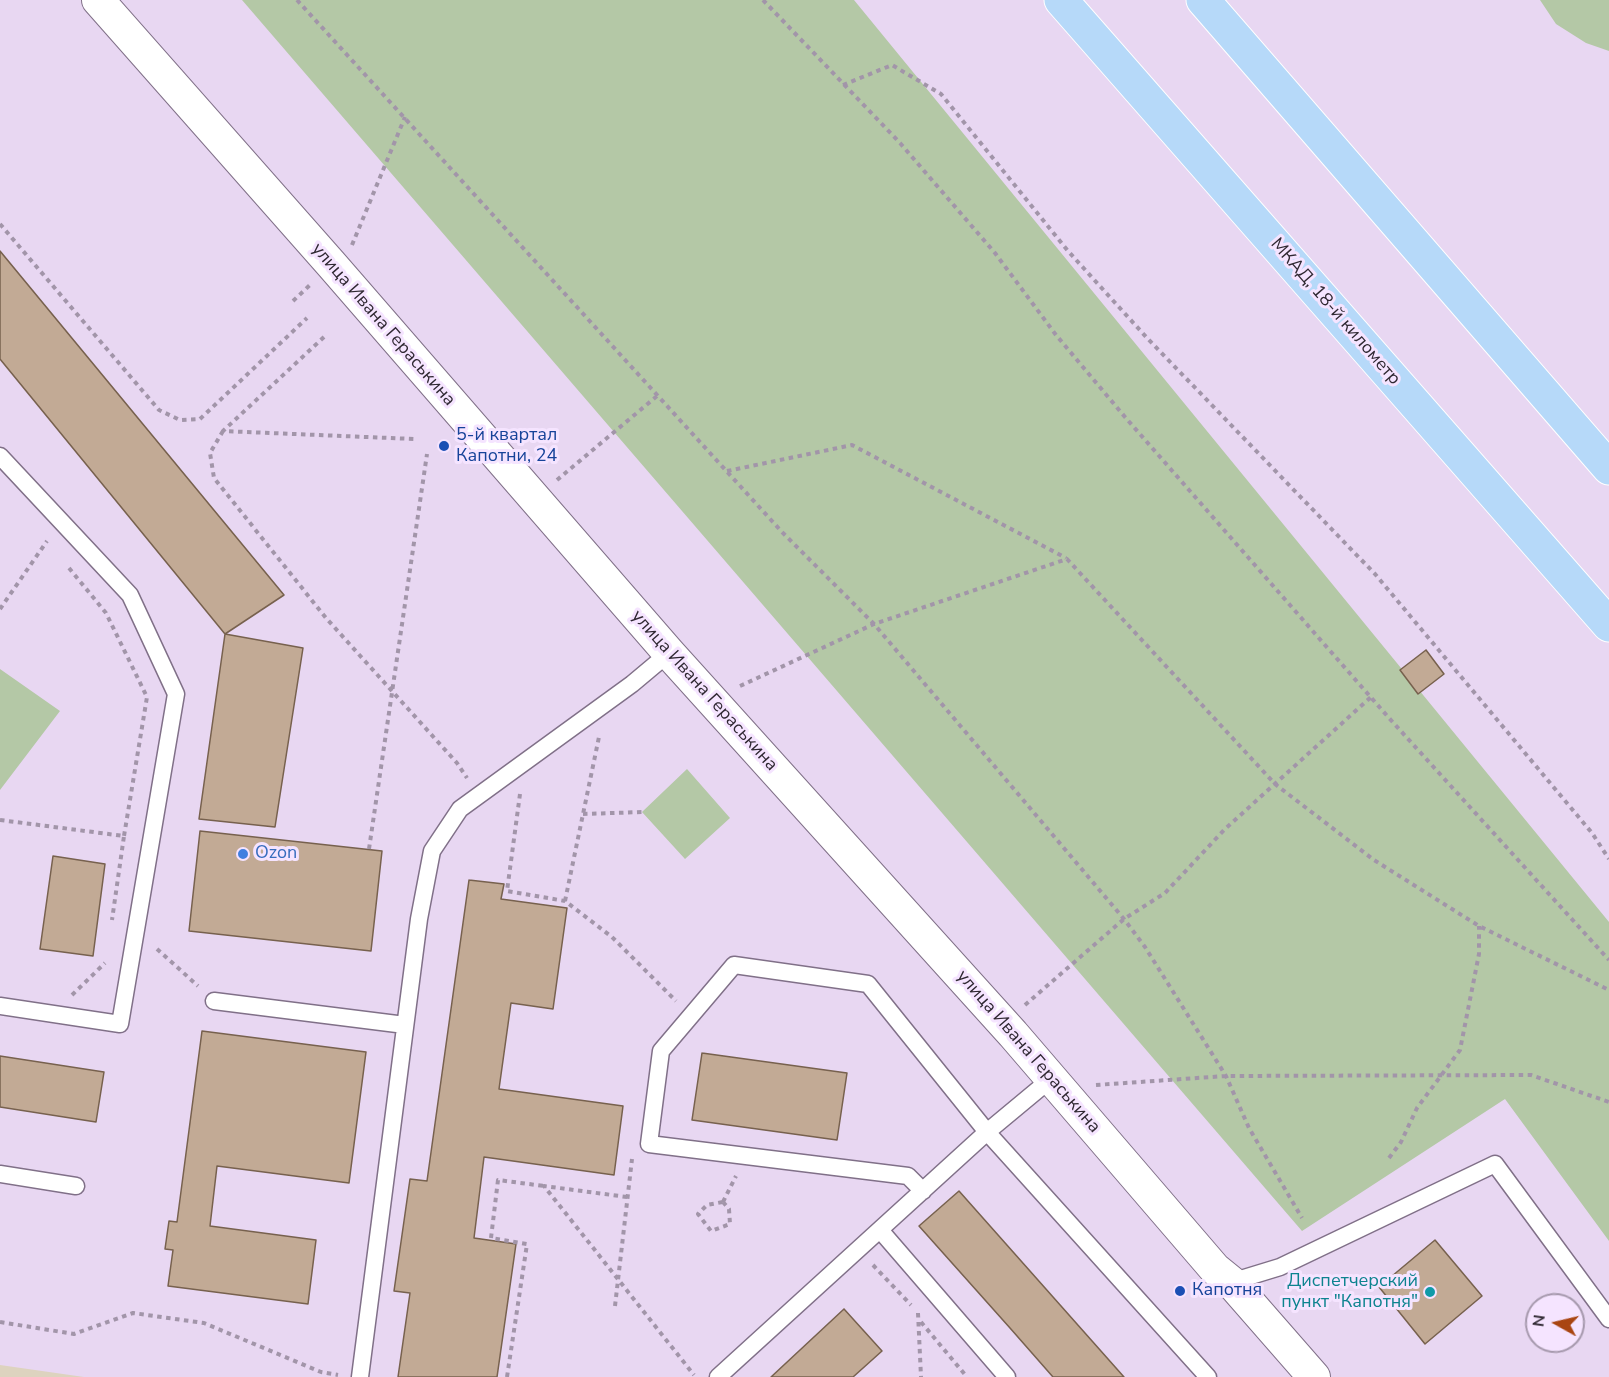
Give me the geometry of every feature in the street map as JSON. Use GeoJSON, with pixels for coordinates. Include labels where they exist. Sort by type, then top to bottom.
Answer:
{"type":"FeatureCollection","features":[{"type":"Feature","properties":{"kind":"highway","name":"МКАД, 18-й километр"},"geometry":{"type":"LineString","coordinates":[[1061,0],[1609,625]]}},
{"type":"Feature","properties":{"kind":"highway"},"geometry":{"type":"LineString","coordinates":[[1203,0],[1609,468]]}},
{"type":"Feature","properties":{"kind":"street","name":"улица Ивана Гераськина"},"geometry":{"type":"LineString","coordinates":[[98,0],[669,653],[1052,1078],[1215,1269],[1231,1282],[1314,1377]]}},
{"type":"Feature","properties":{"kind":"lane"},"geometry":{"type":"LineString","coordinates":[[0,456],[130,595],[176,694],[120,1024],[0,1006]]}},
{"type":"Feature","properties":{"kind":"lane"},"geometry":{"type":"LineString","coordinates":[[353,1376],[419,919],[432,851],[460,809],[632,684],[669,653]]}},
{"type":"Feature","properties":{"kind":"lane"},"geometry":{"type":"LineString","coordinates":[[922,1191],[908,1176],[649,1144],[661,1051],[734,965],[868,984],[987,1132],[1208,1377]]}},
{"type":"Feature","properties":{"kind":"lane"},"geometry":{"type":"LineString","coordinates":[[214,1000],[405,1025]]}},
{"type":"Feature","properties":{"kind":"lane"},"geometry":{"type":"LineString","coordinates":[[718,1377],[987,1132],[1052,1078]]}},
{"type":"Feature","properties":{"kind":"lane"},"geometry":{"type":"LineString","coordinates":[[1231,1282],[1280,1267],[1495,1164],[1609,1319]]}},
{"type":"Feature","properties":{"kind":"lane"},"geometry":{"type":"LineString","coordinates":[[0,1174],[76,1186]]}},
{"type":"Feature","properties":{"kind":"lane"},"geometry":{"type":"LineString","coordinates":[[880,1230],[1007,1377]]}},
{"type":"Feature","properties":{"kind":"path"},"geometry":{"type":"LineString","coordinates":[[297,0],[726,471],[874,624],[1124,919],[1145,946],[1226,1076],[1249,1128],[1302,1218]]}},
{"type":"Feature","properties":{"kind":"path"},"geometry":{"type":"LineString","coordinates":[[762,0],[900,143],[995,253],[1056,335],[1117,408],[1371,697],[1609,960]]}},
{"type":"Feature","properties":{"kind":"path"},"geometry":{"type":"LineString","coordinates":[[843,85],[892,65],[941,94],[1068,251],[1132,322],[1245,442],[1375,574],[1592,832],[1609,859]]}},
{"type":"Feature","properties":{"kind":"path"},"geometry":{"type":"LineString","coordinates":[[293,301],[352,245],[405,117]]}},
{"type":"Feature","properties":{"kind":"path"},"geometry":{"type":"LineString","coordinates":[[0,224],[159,410],[180,420],[200,419],[307,318]]}},
{"type":"Feature","properties":{"kind":"path"},"geometry":{"type":"LineString","coordinates":[[324,337],[223,431],[210,453],[214,478],[326,618],[457,763],[478,795]]}},
{"type":"Feature","properties":{"kind":"path"},"geometry":{"type":"LineString","coordinates":[[557,480],[657,396]]}},
{"type":"Feature","properties":{"kind":"path"},"geometry":{"type":"LineString","coordinates":[[223,431],[414,439]]}},
{"type":"Feature","properties":{"kind":"path"},"geometry":{"type":"LineString","coordinates":[[726,471],[852,444],[1067,559],[1275,784],[1374,860],[1479,926],[1609,990]]}},
{"type":"Feature","properties":{"kind":"path"},"geometry":{"type":"LineString","coordinates":[[369,849],[427,454]]}},
{"type":"Feature","properties":{"kind":"path"},"geometry":{"type":"LineString","coordinates":[[40,532],[55,550]]}},
{"type":"Feature","properties":{"kind":"path"},"geometry":{"type":"LineString","coordinates":[[0,609],[47,541]]}},
{"type":"Feature","properties":{"kind":"path"},"geometry":{"type":"LineString","coordinates":[[62,559],[106,613],[147,698],[111,921]]}},
{"type":"Feature","properties":{"kind":"path"},"geometry":{"type":"LineString","coordinates":[[740,686],[874,624],[1067,559]]}},
{"type":"Feature","properties":{"kind":"path"},"geometry":{"type":"LineString","coordinates":[[1023,1006],[1124,919],[1165,893],[1226,829],[1371,697]]}},
{"type":"Feature","properties":{"kind":"path"},"geometry":{"type":"LineString","coordinates":[[565,901],[601,727]]}},
{"type":"Feature","properties":{"kind":"path"},"geometry":{"type":"LineString","coordinates":[[520,792],[507,891],[565,901],[612,937],[676,1002]]}},
{"type":"Feature","properties":{"kind":"path"},"geometry":{"type":"LineString","coordinates":[[583,814],[642,812]]}},
{"type":"Feature","properties":{"kind":"path"},"geometry":{"type":"LineString","coordinates":[[0,820],[124,836]]}},
{"type":"Feature","properties":{"kind":"path"},"geometry":{"type":"LineString","coordinates":[[113,910],[214,1000]]}},
{"type":"Feature","properties":{"kind":"path"},"geometry":{"type":"LineString","coordinates":[[1389,1158],[1401,1142],[1417,1108],[1460,1050],[1479,954],[1479,926]]}},
{"type":"Feature","properties":{"kind":"path"},"geometry":{"type":"LineString","coordinates":[[71,996],[104,966],[106,955]]}},
{"type":"Feature","properties":{"kind":"path"},"geometry":{"type":"LineString","coordinates":[[1093,1085],[1226,1076],[1532,1075],[1609,1102]]}},
{"type":"Feature","properties":{"kind":"path"},"geometry":{"type":"LineString","coordinates":[[615,1306],[632,1156]]}},
{"type":"Feature","properties":{"kind":"path"},"geometry":{"type":"LineString","coordinates":[[723,1202],[740,1170]]}},
{"type":"Feature","properties":{"kind":"path"},"geometry":{"type":"LineString","coordinates":[[507,1377],[527,1244],[491,1238],[498,1180],[627,1197]]}},
{"type":"Feature","properties":{"kind":"path"},"geometry":{"type":"LineString","coordinates":[[544,1186],[694,1376],[703,1367]]}},
{"type":"Feature","properties":{"kind":"path"},"geometry":{"type":"LineString","coordinates":[[723,1202],[729,1209],[730,1224],[711,1231],[698,1214],[707,1204],[723,1202]]}},
{"type":"Feature","properties":{"kind":"path"},"geometry":{"type":"LineString","coordinates":[[869,1261],[920,1315],[921,1377]]}},
{"type":"Feature","properties":{"kind":"path"},"geometry":{"type":"LineString","coordinates":[[0,1322],[74,1334],[133,1313],[204,1323],[321,1372],[353,1376]]}},
{"type":"Feature","properties":{"kind":"path"},"geometry":{"type":"LineString","coordinates":[[921,1321],[967,1377]]}},
{"type":"Feature","properties":{"kind":"shaded area"},"geometry":{"type":"Polygon","coordinates":[[[0,1365],[84,1377],[0,1377],[0,1365]]]}},
{"type":"Feature","properties":{"kind":"green space"},"geometry":{"type":"Polygon","coordinates":[[[242,0],[854,0],[1609,922],[1609,1241],[1505,1099],[1302,1231],[242,0]]]}},
{"type":"Feature","properties":{"kind":"green space"},"geometry":{"type":"Polygon","coordinates":[[[1540,0],[1609,0],[1609,51],[1586,43],[1556,24],[1540,0]]]}},
{"type":"Feature","properties":{"kind":"green space"},"geometry":{"type":"Polygon","coordinates":[[[0,669],[60,711],[0,790],[0,669]]]}},
{"type":"Feature","properties":{"kind":"green space"},"geometry":{"type":"Polygon","coordinates":[[[687,769],[730,818],[685,859],[642,812],[687,769]]]}},
{"type":"Feature","properties":{"kind":"building"},"geometry":{"type":"Polygon","coordinates":[[[0,251],[284,595],[225,634],[0,359],[0,251]]]}},
{"type":"Feature","properties":{"kind":"building"},"geometry":{"type":"Polygon","coordinates":[[[225,634],[303,648],[275,827],[199,819],[225,634]]]}},
{"type":"Feature","properties":{"kind":"building"},"geometry":{"type":"Polygon","coordinates":[[[1426,650],[1444,674],[1418,694],[1400,670],[1426,650]]]}},
{"type":"Feature","properties":{"kind":"building"},"geometry":{"type":"Polygon","coordinates":[[[200,831],[382,851],[371,951],[189,931],[200,831]]]}},
{"type":"Feature","properties":{"kind":"building"},"geometry":{"type":"Polygon","coordinates":[[[53,856],[105,864],[93,956],[40,949],[53,856]]]}},
{"type":"Feature","properties":{"kind":"building"},"geometry":{"type":"Polygon","coordinates":[[[469,880],[504,884],[501,899],[567,908],[553,1009],[511,1003],[499,1089],[623,1106],[614,1175],[484,1157],[474,1238],[516,1244],[497,1377],[398,1377],[410,1293],[394,1291],[410,1179],[427,1181],[469,880]]]}},
{"type":"Feature","properties":{"kind":"building"},"geometry":{"type":"Polygon","coordinates":[[[202,1031],[366,1052],[349,1183],[217,1166],[210,1226],[316,1240],[308,1304],[168,1286],[173,1250],[165,1249],[169,1221],[177,1222],[202,1031]]]}},
{"type":"Feature","properties":{"kind":"building"},"geometry":{"type":"Polygon","coordinates":[[[702,1053],[847,1073],[837,1140],[692,1120],[702,1053]]]}},
{"type":"Feature","properties":{"kind":"building"},"geometry":{"type":"Polygon","coordinates":[[[0,1056],[104,1072],[96,1122],[0,1107],[0,1056]]]}},
{"type":"Feature","properties":{"kind":"building"},"geometry":{"type":"Polygon","coordinates":[[[959,1191],[1124,1377],[1053,1377],[919,1226],[959,1191]]]}},
{"type":"Feature","properties":{"kind":"building","name":"Диспетчерский пункт \"Капотня\""},"geometry":{"type":"Polygon","coordinates":[[[1435,1240],[1482,1296],[1425,1344],[1379,1287],[1435,1240]]]}},
{"type":"Feature","properties":{"kind":"building"},"geometry":{"type":"Polygon","coordinates":[[[844,1309],[882,1351],[853,1377],[771,1377],[844,1309]]]}},
{"type":"Feature","properties":{"kind":"place","name":"5-й квартал Капотни, 24"},"geometry":{"type":"Point","coordinates":[444,446]}},
{"type":"Feature","properties":{"kind":"place","name":"Ozon"},"geometry":{"type":"Point","coordinates":[243,854]}},
{"type":"Feature","properties":{"kind":"place","name":"Капотня"},"geometry":{"type":"Point","coordinates":[1180,1291]}},
{"type":"Feature","properties":{"kind":"place","name":"Диспетчерский пункт \"Капотня\""},"geometry":{"type":"Point","coordinates":[1430,1292]}}]}
